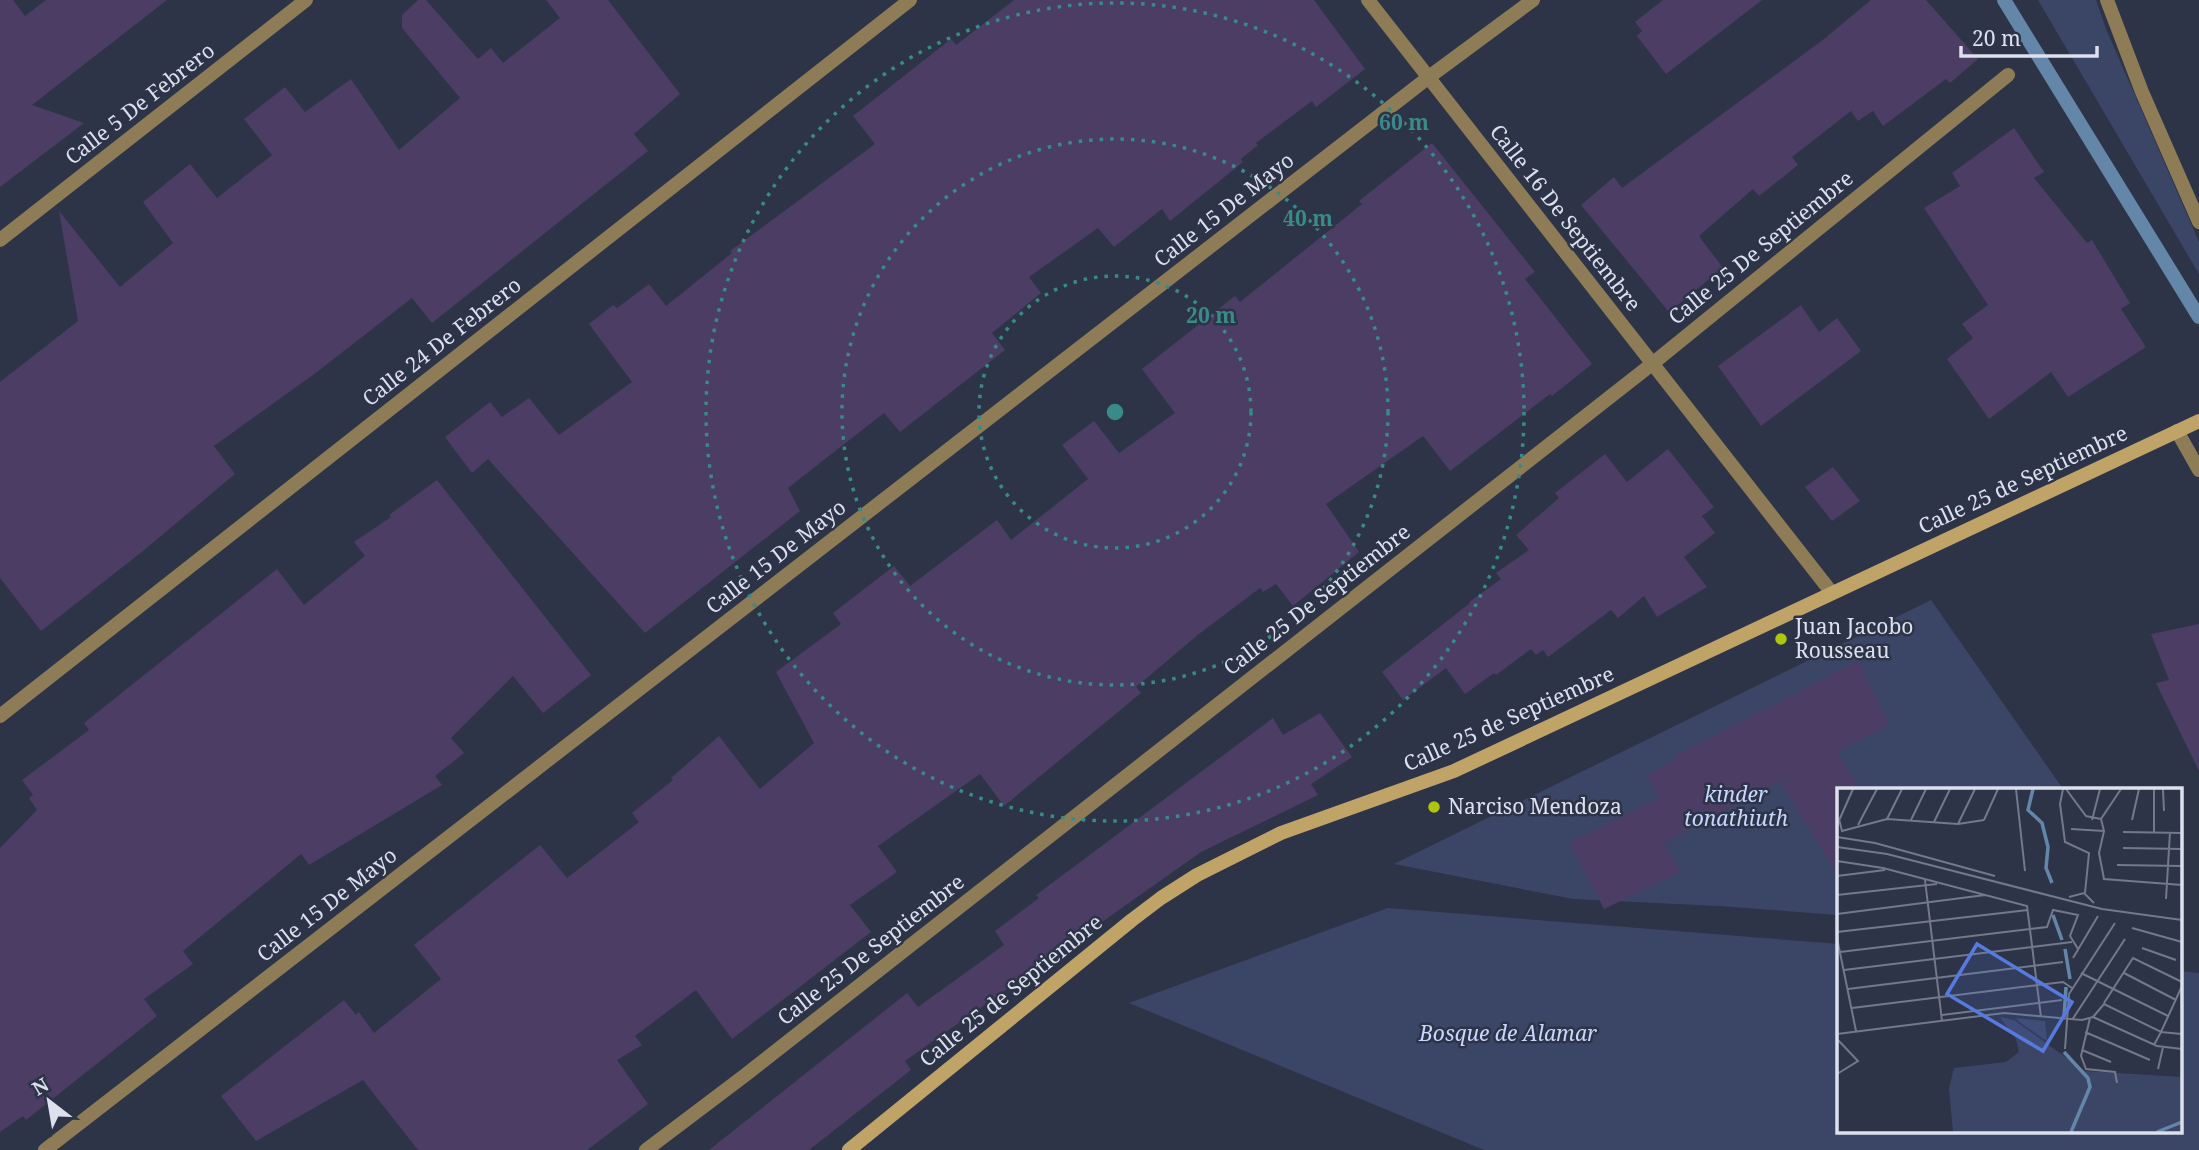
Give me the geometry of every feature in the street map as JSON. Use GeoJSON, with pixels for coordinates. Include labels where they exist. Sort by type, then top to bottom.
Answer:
{"type":"FeatureCollection","features":[{"type":"Feature","properties":{"kind":"main road","name":"Calle 25 de Septiembre"},"geometry":{"type":"LineString","coordinates":[[849,1150],[1132,920],[1197,875],[1281,833],[1454,771],[2199,421]]}},
{"type":"Feature","properties":{"kind":"street","name":"Calle 5 De Febrero"},"geometry":{"type":"LineString","coordinates":[[0,240],[306,0]]}},
{"type":"Feature","properties":{"kind":"street","name":"Calle 24 De Febrero"},"geometry":{"type":"LineString","coordinates":[[0,716],[910,0]]}},
{"type":"Feature","properties":{"kind":"street","name":"Calle 16 De Septiembre"},"geometry":{"type":"LineString","coordinates":[[1368,0],[1832,593]]}},
{"type":"Feature","properties":{"kind":"street","name":"Calle 15 De Mayo"},"geometry":{"type":"LineString","coordinates":[[46,1150],[1429,77],[1533,0]]}},
{"type":"Feature","properties":{"kind":"street"},"geometry":{"type":"LineString","coordinates":[[2107,0],[2142,92],[2199,222]]}},
{"type":"Feature","properties":{"kind":"street","name":"Calle 25 De Septiembre"},"geometry":{"type":"LineString","coordinates":[[646,1150],[1652,363],[2008,75]]}},
{"type":"Feature","properties":{"kind":"street"},"geometry":{"type":"LineString","coordinates":[[2177,431],[2199,470]]}},
{"type":"Feature","properties":{"kind":"green space"},"geometry":{"type":"Polygon","coordinates":[[[2038,0],[2096,0],[2106,29],[2199,242],[2199,274],[2038,0]]]}},
{"type":"Feature","properties":{"kind":"green space","name":"kinder tonathiuth"},"geometry":{"type":"Polygon","coordinates":[[[1931,600],[2062,788],[1837,788],[1837,915],[1573,899],[1394,864],[1931,600]]]}},
{"type":"Feature","properties":{"kind":"green space","name":"Bosque de Alamar"},"geometry":{"type":"Polygon","coordinates":[[[1388,908],[1837,944],[1837,1132],[2182,1132],[2182,971],[2199,973],[2199,1150],[1484,1150],[1129,1003],[1388,908]]]}},
{"type":"Feature","properties":{"kind":"building"},"geometry":{"type":"Polygon","coordinates":[[[0,0],[13,0],[25,16],[46,0],[167,0],[32,105],[84,123],[0,187],[0,0]]]}},
{"type":"Feature","properties":{"kind":"building"},"geometry":{"type":"Polygon","coordinates":[[[418,0],[426,0],[478,59],[491,48],[503,63],[560,18],[546,0],[608,0],[680,94],[634,134],[648,151],[432,323],[412,298],[317,372],[214,446],[235,474],[41,631],[0,578],[0,382],[78,321],[59,211],[120,287],[173,243],[143,202],[190,164],[217,198],[272,155],[244,119],[285,87],[305,112],[351,79],[399,150],[460,98],[402,28],[402,15],[418,0]]]}},
{"type":"Feature","properties":{"kind":"building"},"geometry":{"type":"Polygon","coordinates":[[[1014,0],[1314,0],[1365,69],[1316,107],[1312,101],[1256,143],[1258,145],[1241,159],[1243,162],[1170,221],[1162,209],[1114,247],[1098,228],[1029,277],[1041,293],[992,333],[1005,350],[900,432],[884,413],[788,488],[800,511],[645,633],[488,459],[472,473],[445,437],[490,402],[502,417],[529,398],[559,435],[632,382],[589,324],[613,305],[617,308],[649,284],[666,306],[732,253],[730,251],[875,144],[853,116],[951,39],[956,45],[1014,0]]]}},
{"type":"Feature","properties":{"kind":"building"},"geometry":{"type":"Polygon","coordinates":[[[1663,0],[1762,0],[1666,74],[1637,36],[1642,31],[1635,22],[1663,0]]]}},
{"type":"Feature","properties":{"kind":"building"},"geometry":{"type":"Polygon","coordinates":[[[1871,0],[1926,0],[1978,59],[1950,83],[1946,79],[1883,126],[1873,111],[1858,121],[1851,111],[1792,157],[1798,165],[1759,196],[1753,189],[1699,236],[1723,268],[1669,312],[1581,205],[1614,177],[1622,188],[1824,39],[1871,0]]]}},
{"type":"Feature","properties":{"kind":"building"},"geometry":{"type":"Polygon","coordinates":[[[2014,128],[2044,172],[2034,178],[2087,243],[2092,240],[2130,303],[2121,309],[2146,347],[2068,397],[2051,372],[1989,419],[1947,359],[1973,338],[1962,324],[1988,305],[1924,208],[1960,186],[1952,173],[2014,128]]]}},
{"type":"Feature","properties":{"kind":"building"},"geometry":{"type":"Polygon","coordinates":[[[1432,143],[1535,272],[1525,279],[1592,364],[1450,471],[1423,436],[1326,504],[1359,552],[1293,606],[1276,584],[1263,592],[1260,588],[1199,634],[1136,687],[1141,693],[1004,806],[980,774],[878,846],[897,872],[850,905],[871,932],[732,1039],[696,990],[635,1036],[642,1045],[617,1060],[648,1104],[587,1150],[418,1150],[363,1080],[256,1141],[221,1096],[344,1000],[356,1015],[359,1012],[374,1033],[441,979],[414,945],[540,845],[567,878],[639,822],[632,813],[673,780],[671,778],[719,736],[760,789],[814,743],[776,672],[841,624],[833,613],[894,566],[910,586],[997,520],[1011,540],[1088,479],[1062,445],[1094,421],[1119,453],[1175,413],[1142,369],[1235,296],[1240,302],[1362,204],[1359,201],[1432,143]]]}},
{"type":"Feature","properties":{"kind":"building"},"geometry":{"type":"Polygon","coordinates":[[[1801,305],[1819,332],[1837,318],[1861,351],[1761,426],[1718,366],[1801,305]]]}},
{"type":"Feature","properties":{"kind":"building"},"geometry":{"type":"Polygon","coordinates":[[[1668,449],[1714,507],[1702,516],[1715,533],[1684,557],[1707,587],[1657,617],[1644,596],[1618,618],[1611,610],[1548,657],[1543,650],[1536,655],[1531,649],[1465,694],[1446,668],[1403,700],[1382,672],[1501,579],[1496,573],[1529,550],[1516,535],[1559,498],[1555,493],[1605,454],[1627,482],[1668,449]]]}},
{"type":"Feature","properties":{"kind":"building"},"geometry":{"type":"Polygon","coordinates":[[[1833,467],[1860,501],[1832,521],[1805,487],[1833,467]]]}},
{"type":"Feature","properties":{"kind":"building"},"geometry":{"type":"Polygon","coordinates":[[[437,480],[591,675],[543,713],[513,676],[451,738],[464,753],[435,776],[442,785],[309,865],[301,854],[183,951],[193,964],[144,999],[157,1016],[26,1120],[23,1116],[0,1132],[0,848],[37,810],[29,798],[33,795],[22,780],[89,730],[84,723],[277,569],[304,605],[365,556],[354,542],[391,517],[389,515],[437,480]]]}},
{"type":"Feature","properties":{"kind":"building"},"geometry":{"type":"Polygon","coordinates":[[[2199,624],[2199,771],[2156,683],[2169,680],[2151,634],[2199,624]]]}},
{"type":"Feature","properties":{"kind":"building"},"geometry":{"type":"Polygon","coordinates":[[[1858,661],[1890,725],[1837,752],[1859,788],[1837,788],[1837,874],[1780,781],[1664,843],[1680,872],[1604,909],[1569,842],[1659,798],[1647,775],[1675,760],[1674,756],[1858,661]]]}},
{"type":"Feature","properties":{"kind":"building"},"geometry":{"type":"Polygon","coordinates":[[[1320,713],[1352,757],[1311,784],[1318,795],[1201,852],[905,1061],[911,1070],[809,1150],[709,1150],[907,993],[918,1007],[1004,945],[995,931],[1039,898],[1036,895],[1273,718],[1283,735],[1320,713]]]}},
{"type":"Feature","properties":{"kind":"waterway"},"geometry":{"type":"LineString","coordinates":[[2004,0],[2199,317]]}},
{"type":"Feature","properties":{"kind":"place","name":"Juan Jacobo Rousseau"},"geometry":{"type":"Point","coordinates":[1781,639]}},
{"type":"Feature","properties":{"kind":"place","name":"Narciso Mendoza"},"geometry":{"type":"Point","coordinates":[1434,807]}}]}
